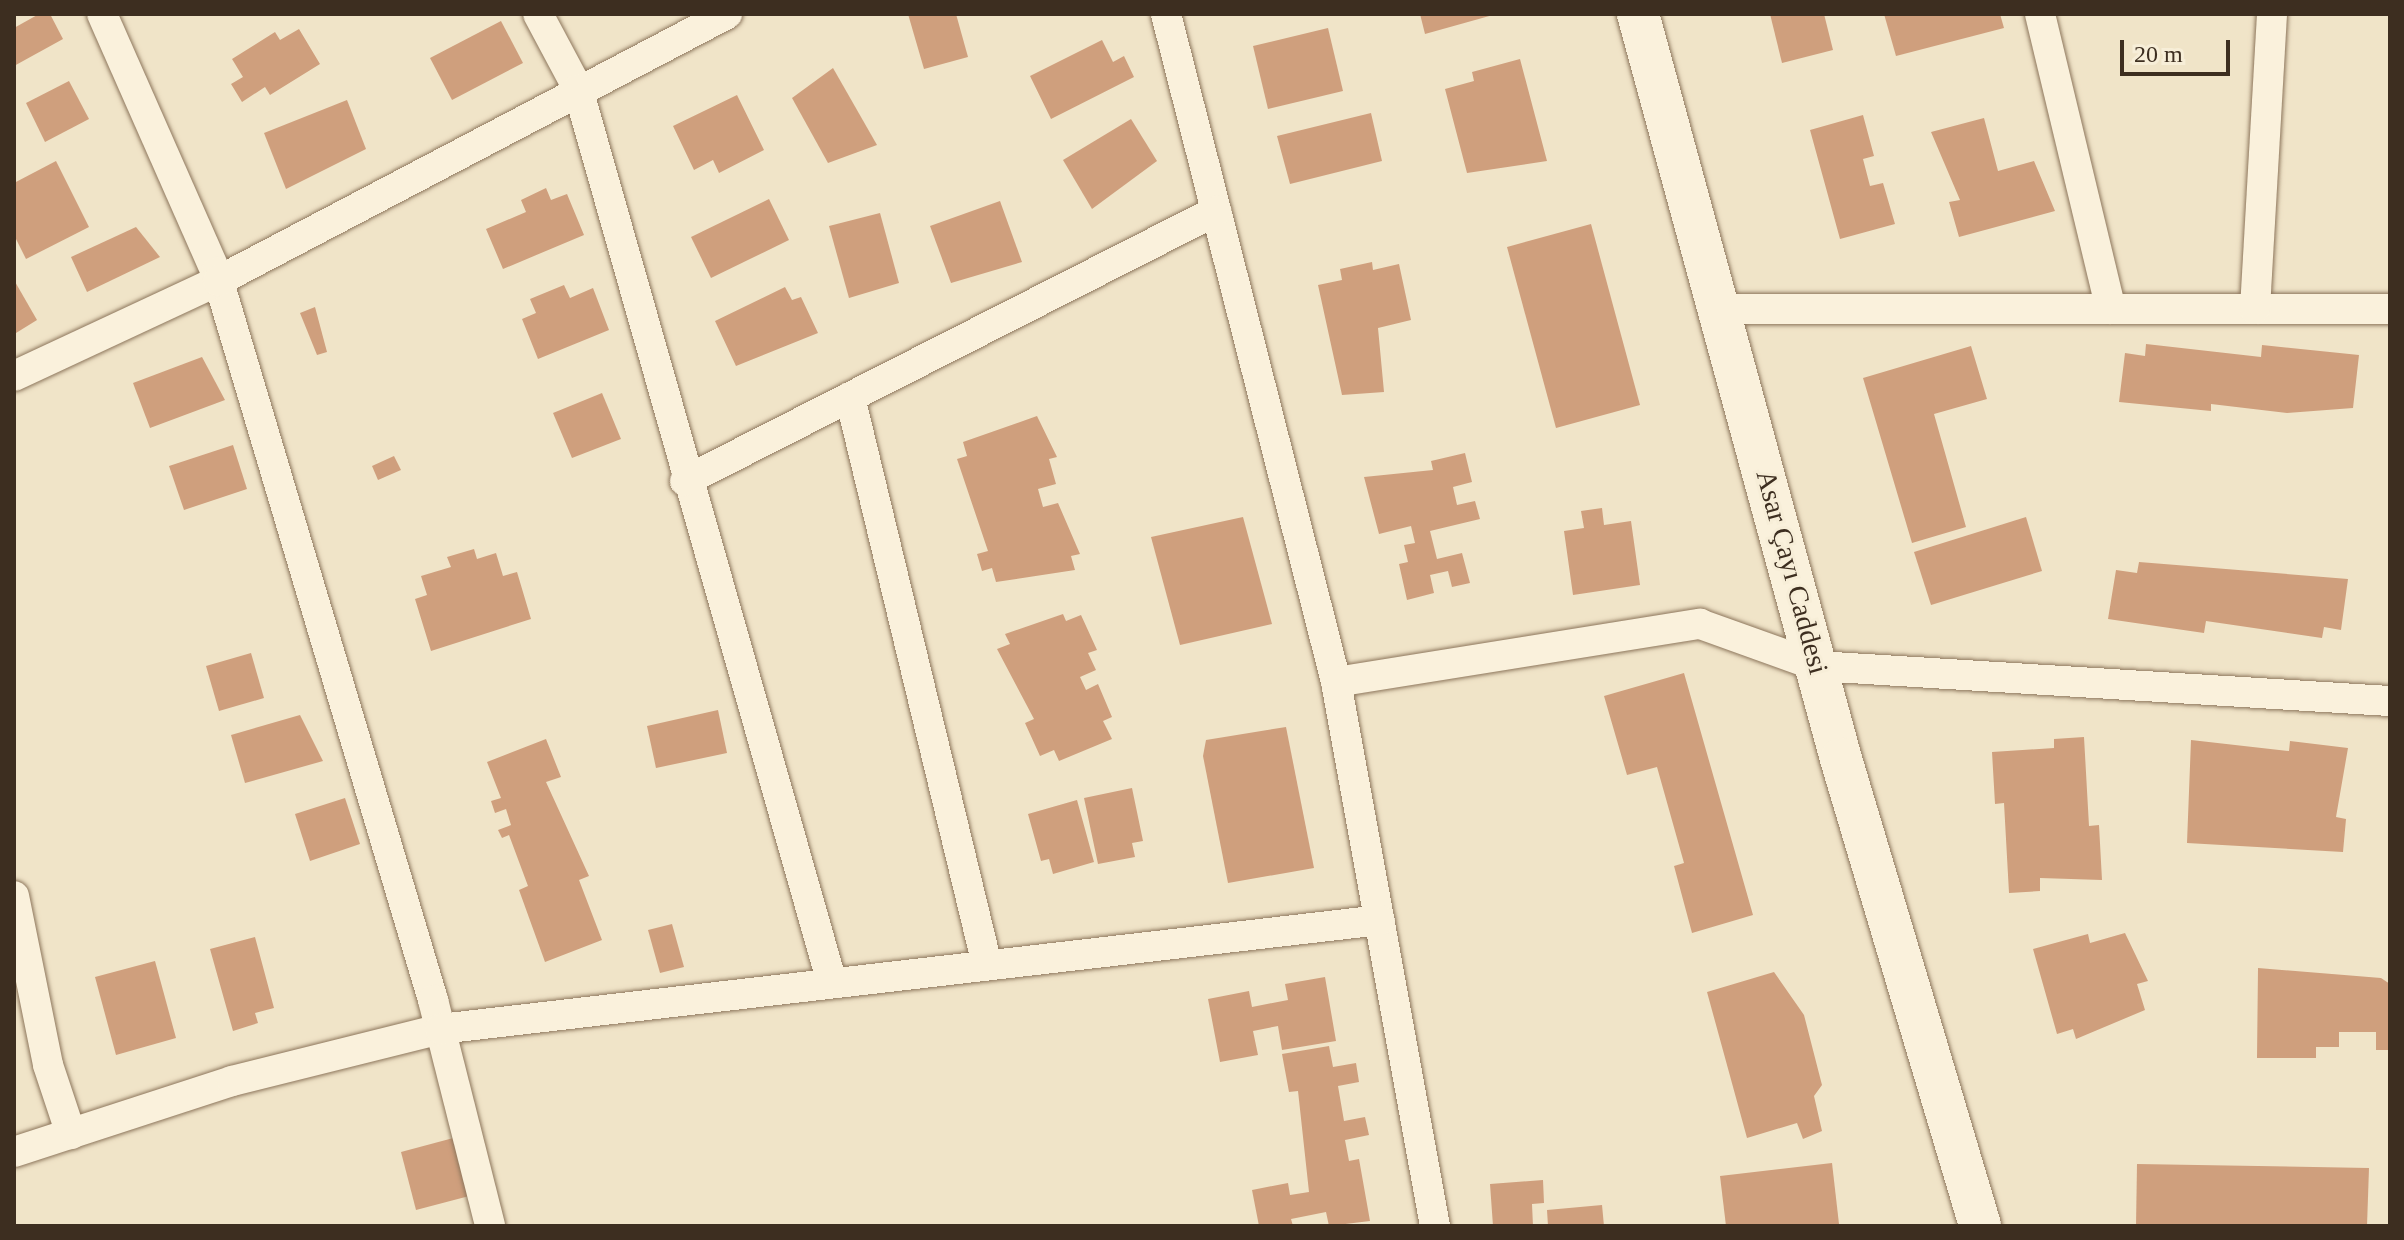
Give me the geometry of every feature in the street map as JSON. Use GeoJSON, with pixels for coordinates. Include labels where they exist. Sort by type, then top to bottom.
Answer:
{"type":"FeatureCollection","features":[{"type":"Feature","properties":{"kind":"street"},"geometry":{"type":"LineString","coordinates":[[102,14],[218,281],[440,1029],[490,1226]]}},
{"type":"Feature","properties":{"kind":"street"},"geometry":{"type":"LineString","coordinates":[[538,14],[578,89],[685,481],[832,983]]}},
{"type":"Feature","properties":{"kind":"street"},"geometry":{"type":"LineString","coordinates":[[14,376],[218,281],[578,89],[727,14]]}},
{"type":"Feature","properties":{"kind":"street"},"geometry":{"type":"LineString","coordinates":[[1166,14],[1336,682],[1435,1226]]}},
{"type":"Feature","properties":{"kind":"street","name":"Asar Çayı Caddesi"},"geometry":{"type":"LineString","coordinates":[[1638,14],[1723,309],[1817,666],[1951,1129]]}},
{"type":"Feature","properties":{"kind":"street"},"geometry":{"type":"LineString","coordinates":[[2040,14],[2111,309]]}},
{"type":"Feature","properties":{"kind":"street"},"geometry":{"type":"LineString","coordinates":[[2255,309],[2272,14]]}},
{"type":"Feature","properties":{"kind":"street"},"geometry":{"type":"LineString","coordinates":[[685,481],[1216,211]]}},
{"type":"Feature","properties":{"kind":"street"},"geometry":{"type":"LineString","coordinates":[[1723,309],[2390,309]]}},
{"type":"Feature","properties":{"kind":"street"},"geometry":{"type":"LineString","coordinates":[[850,397],[987,965]]}},
{"type":"Feature","properties":{"kind":"street"},"geometry":{"type":"LineString","coordinates":[[1336,682],[1700,624],[1817,666],[2390,701]]}},
{"type":"Feature","properties":{"kind":"street"},"geometry":{"type":"LineString","coordinates":[[14,896],[48,1065],[71,1134]]}},
{"type":"Feature","properties":{"kind":"street"},"geometry":{"type":"LineString","coordinates":[[14,1152],[232,1081],[440,1029],[1380,920]]}},
{"type":"Feature","properties":{"kind":"street"},"geometry":{"type":"LineString","coordinates":[[1951,1129],[1961,1226]]}},
{"type":"Feature","properties":{"kind":"street"},"geometry":{"type":"LineString","coordinates":[[1951,1129],[1980,1226]]}},
{"type":"Feature","properties":{"kind":"building"},"geometry":{"type":"Polygon","coordinates":[[[39,14],[50,14],[63,39],[14,66],[14,28],[39,14]]]}},
{"type":"Feature","properties":{"kind":"building"},"geometry":{"type":"Polygon","coordinates":[[[908,14],[956,14],[968,57],[924,69],[908,14]]]}},
{"type":"Feature","properties":{"kind":"building"},"geometry":{"type":"Polygon","coordinates":[[[1420,14],[1493,14],[1493,15],[1425,34],[1420,14]]]}},
{"type":"Feature","properties":{"kind":"building"},"geometry":{"type":"Polygon","coordinates":[[[1770,14],[1824,14],[1833,50],[1782,63],[1770,14]]]}},
{"type":"Feature","properties":{"kind":"building"},"geometry":{"type":"Polygon","coordinates":[[[1884,14],[2000,14],[2004,28],[1896,56],[1884,14]]]}},
{"type":"Feature","properties":{"kind":"building"},"geometry":{"type":"Polygon","coordinates":[[[501,21],[523,63],[452,100],[430,58],[501,21]]]}},
{"type":"Feature","properties":{"kind":"building"},"geometry":{"type":"Polygon","coordinates":[[[1328,28],[1343,91],[1268,109],[1253,46],[1328,28]]]}},
{"type":"Feature","properties":{"kind":"building"},"geometry":{"type":"Polygon","coordinates":[[[299,29],[320,64],[270,95],[265,87],[242,102],[231,84],[243,77],[232,59],[275,32],[280,40],[299,29]]]}},
{"type":"Feature","properties":{"kind":"building"},"geometry":{"type":"Polygon","coordinates":[[[1102,40],[1113,62],[1124,56],[1134,77],[1051,119],[1030,76],[1102,40]]]}},
{"type":"Feature","properties":{"kind":"building"},"geometry":{"type":"Polygon","coordinates":[[[1520,59],[1547,161],[1467,173],[1445,89],[1474,81],[1472,72],[1520,59]]]}},
{"type":"Feature","properties":{"kind":"building"},"geometry":{"type":"Polygon","coordinates":[[[833,68],[877,145],[828,163],[792,98],[833,68]]]}},
{"type":"Feature","properties":{"kind":"building"},"geometry":{"type":"Polygon","coordinates":[[[69,81],[89,119],[45,142],[26,103],[69,81]]]}},
{"type":"Feature","properties":{"kind":"building"},"geometry":{"type":"Polygon","coordinates":[[[737,95],[764,150],[719,173],[713,160],[694,170],[673,126],[737,95]]]}},
{"type":"Feature","properties":{"kind":"building"},"geometry":{"type":"Polygon","coordinates":[[[347,100],[366,149],[286,189],[264,133],[347,100]]]}},
{"type":"Feature","properties":{"kind":"building"},"geometry":{"type":"Polygon","coordinates":[[[1371,113],[1382,161],[1290,184],[1277,136],[1371,113]]]}},
{"type":"Feature","properties":{"kind":"building"},"geometry":{"type":"Polygon","coordinates":[[[1863,115],[1874,156],[1863,159],[1870,186],[1883,183],[1895,224],[1840,239],[1810,130],[1863,115]]]}},
{"type":"Feature","properties":{"kind":"building"},"geometry":{"type":"Polygon","coordinates":[[[1984,118],[1998,171],[2034,161],[2055,211],[1959,237],[1949,202],[1960,200],[1931,132],[1984,118]]]}},
{"type":"Feature","properties":{"kind":"building"},"geometry":{"type":"Polygon","coordinates":[[[1131,119],[1157,161],[1092,209],[1063,160],[1131,119]]]}},
{"type":"Feature","properties":{"kind":"building"},"geometry":{"type":"Polygon","coordinates":[[[56,161],[89,227],[26,259],[14,235],[14,183],[56,161]]]}},
{"type":"Feature","properties":{"kind":"building"},"geometry":{"type":"Polygon","coordinates":[[[546,188],[551,200],[567,194],[584,235],[503,269],[486,229],[526,212],[521,200],[546,188]]]}},
{"type":"Feature","properties":{"kind":"building"},"geometry":{"type":"Polygon","coordinates":[[[769,199],[789,240],[711,278],[691,237],[769,199]]]}},
{"type":"Feature","properties":{"kind":"building"},"geometry":{"type":"Polygon","coordinates":[[[1000,201],[1022,262],[951,283],[930,226],[1000,201]]]}},
{"type":"Feature","properties":{"kind":"building"},"geometry":{"type":"Polygon","coordinates":[[[880,213],[899,283],[849,298],[829,226],[880,213]]]}},
{"type":"Feature","properties":{"kind":"building"},"geometry":{"type":"Polygon","coordinates":[[[1591,224],[1640,405],[1556,428],[1507,247],[1591,224]]]}},
{"type":"Feature","properties":{"kind":"building"},"geometry":{"type":"Polygon","coordinates":[[[136,227],[160,257],[87,292],[71,257],[136,227]]]}},
{"type":"Feature","properties":{"kind":"building"},"geometry":{"type":"Polygon","coordinates":[[[1372,262],[1373,270],[1399,264],[1411,320],[1378,328],[1384,392],[1342,395],[1318,285],[1342,280],[1340,269],[1372,262]]]}},
{"type":"Feature","properties":{"kind":"building"},"geometry":{"type":"Polygon","coordinates":[[[14,280],[37,320],[16,333],[14,330],[14,280]]]}},
{"type":"Feature","properties":{"kind":"building"},"geometry":{"type":"Polygon","coordinates":[[[564,285],[570,298],[593,288],[609,330],[538,359],[522,319],[536,313],[530,299],[564,285]]]}},
{"type":"Feature","properties":{"kind":"building"},"geometry":{"type":"Polygon","coordinates":[[[785,287],[792,300],[801,297],[818,333],[736,366],[715,321],[785,287]]]}},
{"type":"Feature","properties":{"kind":"building"},"geometry":{"type":"Polygon","coordinates":[[[315,307],[327,352],[317,355],[300,313],[315,307]]]}},
{"type":"Feature","properties":{"kind":"building"},"geometry":{"type":"Polygon","coordinates":[[[2146,344],[2261,357],[2262,345],[2359,355],[2353,408],[2287,413],[2211,404],[2211,411],[2119,402],[2125,353],[2145,356],[2146,344]]]}},
{"type":"Feature","properties":{"kind":"building"},"geometry":{"type":"Polygon","coordinates":[[[1971,346],[1987,399],[1934,414],[1966,527],[1912,543],[1863,378],[1971,346]]]}},
{"type":"Feature","properties":{"kind":"building"},"geometry":{"type":"Polygon","coordinates":[[[202,357],[225,400],[150,428],[133,383],[202,357]]]}},
{"type":"Feature","properties":{"kind":"building"},"geometry":{"type":"Polygon","coordinates":[[[602,393],[621,439],[572,458],[553,413],[602,393]]]}},
{"type":"Feature","properties":{"kind":"building"},"geometry":{"type":"Polygon","coordinates":[[[1037,416],[1057,457],[1049,459],[1056,484],[1038,489],[1043,507],[1058,503],[1080,554],[1071,556],[1075,570],[996,582],[992,568],[982,571],[977,554],[988,551],[957,459],[967,456],[963,442],[1037,416]]]}},
{"type":"Feature","properties":{"kind":"building"},"geometry":{"type":"Polygon","coordinates":[[[233,445],[247,489],[184,510],[169,466],[233,445]]]}},
{"type":"Feature","properties":{"kind":"building"},"geometry":{"type":"Polygon","coordinates":[[[1465,453],[1472,482],[1453,487],[1457,505],[1475,501],[1480,519],[1430,531],[1437,559],[1462,553],[1470,583],[1452,587],[1448,571],[1430,575],[1434,593],[1407,600],[1399,564],[1408,562],[1404,545],[1415,543],[1411,526],[1379,534],[1364,477],[1433,470],[1431,461],[1465,453]]]}},
{"type":"Feature","properties":{"kind":"building"},"geometry":{"type":"Polygon","coordinates":[[[394,456],[401,470],[378,480],[372,466],[394,456]]]}},
{"type":"Feature","properties":{"kind":"building"},"geometry":{"type":"Polygon","coordinates":[[[1602,508],[1604,525],[1631,521],[1640,585],[1573,595],[1564,531],[1584,528],[1581,511],[1602,508]]]}},
{"type":"Feature","properties":{"kind":"building"},"geometry":{"type":"Polygon","coordinates":[[[1243,517],[1272,624],[1180,645],[1151,537],[1243,517]]]}},
{"type":"Feature","properties":{"kind":"building"},"geometry":{"type":"Polygon","coordinates":[[[2026,517],[2042,571],[1931,605],[1914,552],[2026,517]]]}},
{"type":"Feature","properties":{"kind":"building"},"geometry":{"type":"Polygon","coordinates":[[[474,549],[477,559],[496,553],[503,576],[517,572],[531,619],[431,651],[415,599],[427,595],[421,576],[451,567],[447,557],[474,549]]]}},
{"type":"Feature","properties":{"kind":"building"},"geometry":{"type":"Polygon","coordinates":[[[2139,562],[2348,579],[2341,630],[2324,627],[2322,638],[2206,621],[2204,633],[2108,619],[2116,570],[2137,573],[2139,562]]]}},
{"type":"Feature","properties":{"kind":"building"},"geometry":{"type":"Polygon","coordinates":[[[1063,614],[1066,621],[1081,615],[1097,650],[1088,653],[1096,670],[1080,677],[1086,690],[1098,684],[1112,717],[1103,721],[1112,739],[1059,761],[1054,750],[1040,756],[1025,723],[1034,719],[997,649],[1010,644],[1005,634],[1063,614]]]}},
{"type":"Feature","properties":{"kind":"building"},"geometry":{"type":"Polygon","coordinates":[[[251,653],[264,698],[219,711],[206,666],[251,653]]]}},
{"type":"Feature","properties":{"kind":"building"},"geometry":{"type":"Polygon","coordinates":[[[1684,673],[1753,915],[1692,933],[1674,866],[1684,863],[1657,767],[1627,775],[1604,696],[1684,673]]]}},
{"type":"Feature","properties":{"kind":"building"},"geometry":{"type":"Polygon","coordinates":[[[718,710],[727,753],[656,768],[647,726],[718,710]]]}},
{"type":"Feature","properties":{"kind":"building"},"geometry":{"type":"Polygon","coordinates":[[[300,715],[323,761],[245,783],[231,735],[300,715]]]}},
{"type":"Feature","properties":{"kind":"building"},"geometry":{"type":"Polygon","coordinates":[[[1286,727],[1314,868],[1228,883],[1203,756],[1206,740],[1286,727]]]}},
{"type":"Feature","properties":{"kind":"building"},"geometry":{"type":"Polygon","coordinates":[[[2084,737],[2089,826],[2099,825],[2102,880],[2040,878],[2040,891],[2009,893],[2004,803],[1995,804],[1992,752],[2054,748],[2054,739],[2084,737]]]}},
{"type":"Feature","properties":{"kind":"building"},"geometry":{"type":"Polygon","coordinates":[[[546,739],[561,777],[546,782],[589,876],[579,880],[602,940],[545,962],[519,890],[528,886],[509,835],[502,838],[498,830],[511,825],[506,809],[495,813],[491,801],[501,798],[487,762],[546,739]]]}},
{"type":"Feature","properties":{"kind":"building"},"geometry":{"type":"Polygon","coordinates":[[[2191,740],[2289,751],[2290,741],[2348,748],[2336,817],[2346,819],[2343,852],[2187,843],[2191,740]]]}},
{"type":"Feature","properties":{"kind":"building"},"geometry":{"type":"Polygon","coordinates":[[[1132,788],[1143,841],[1132,843],[1135,857],[1098,864],[1084,798],[1132,788]]]}},
{"type":"Feature","properties":{"kind":"building"},"geometry":{"type":"Polygon","coordinates":[[[345,798],[360,844],[310,861],[295,814],[345,798]]]}},
{"type":"Feature","properties":{"kind":"building"},"geometry":{"type":"Polygon","coordinates":[[[1077,800],[1094,862],[1053,874],[1049,859],[1041,861],[1028,814],[1077,800]]]}},
{"type":"Feature","properties":{"kind":"building"},"geometry":{"type":"Polygon","coordinates":[[[672,924],[684,967],[660,973],[648,930],[672,924]]]}},
{"type":"Feature","properties":{"kind":"building"},"geometry":{"type":"Polygon","coordinates":[[[2125,933],[2148,981],[2137,984],[2145,1010],[2076,1039],[2073,1029],[2057,1034],[2033,949],[2088,934],[2090,943],[2125,933]]]}},
{"type":"Feature","properties":{"kind":"building"},"geometry":{"type":"Polygon","coordinates":[[[255,937],[274,1008],[255,1013],[258,1023],[233,1031],[210,949],[255,937]]]}},
{"type":"Feature","properties":{"kind":"building"},"geometry":{"type":"Polygon","coordinates":[[[155,961],[176,1038],[116,1055],[95,977],[155,961]]]}},
{"type":"Feature","properties":{"kind":"building"},"geometry":{"type":"Polygon","coordinates":[[[2258,968],[2381,978],[2390,984],[2390,1050],[2376,1050],[2376,1032],[2339,1032],[2339,1047],[2316,1047],[2316,1058],[2257,1058],[2258,968]]]}},
{"type":"Feature","properties":{"kind":"building"},"geometry":{"type":"Polygon","coordinates":[[[1774,972],[1804,1015],[1822,1085],[1814,1096],[1822,1131],[1803,1139],[1797,1123],[1747,1138],[1707,992],[1774,972]]]}},
{"type":"Feature","properties":{"kind":"building"},"geometry":{"type":"Polygon","coordinates":[[[1325,977],[1336,1041],[1282,1050],[1278,1026],[1253,1031],[1258,1055],[1220,1062],[1208,999],[1249,991],[1252,1007],[1288,1000],[1285,984],[1325,977]]]}},
{"type":"Feature","properties":{"kind":"building"},"geometry":{"type":"Polygon","coordinates":[[[1329,1046],[1333,1067],[1356,1063],[1359,1082],[1338,1086],[1344,1121],[1365,1117],[1369,1135],[1345,1140],[1349,1161],[1359,1159],[1370,1221],[1329,1226],[1326,1212],[1291,1219],[1293,1226],[1259,1226],[1252,1190],[1288,1183],[1290,1195],[1309,1192],[1298,1091],[1289,1092],[1282,1054],[1329,1046]]]}},
{"type":"Feature","properties":{"kind":"building"},"geometry":{"type":"Polygon","coordinates":[[[457,1137],[473,1195],[416,1210],[401,1152],[457,1137]]]}},
{"type":"Feature","properties":{"kind":"building"},"geometry":{"type":"Polygon","coordinates":[[[1832,1163],[1839,1224],[1726,1226],[1720,1176],[1832,1163]]]}},
{"type":"Feature","properties":{"kind":"building"},"geometry":{"type":"Polygon","coordinates":[[[2137,1164],[2369,1168],[2367,1226],[2136,1226],[2137,1164]]]}},
{"type":"Feature","properties":{"kind":"building"},"geometry":{"type":"Polygon","coordinates":[[[1543,1180],[1544,1203],[1532,1204],[1533,1226],[1493,1226],[1490,1184],[1543,1180]]]}},
{"type":"Feature","properties":{"kind":"building"},"geometry":{"type":"Polygon","coordinates":[[[1602,1205],[1604,1226],[1548,1226],[1547,1210],[1602,1205]]]}}]}
